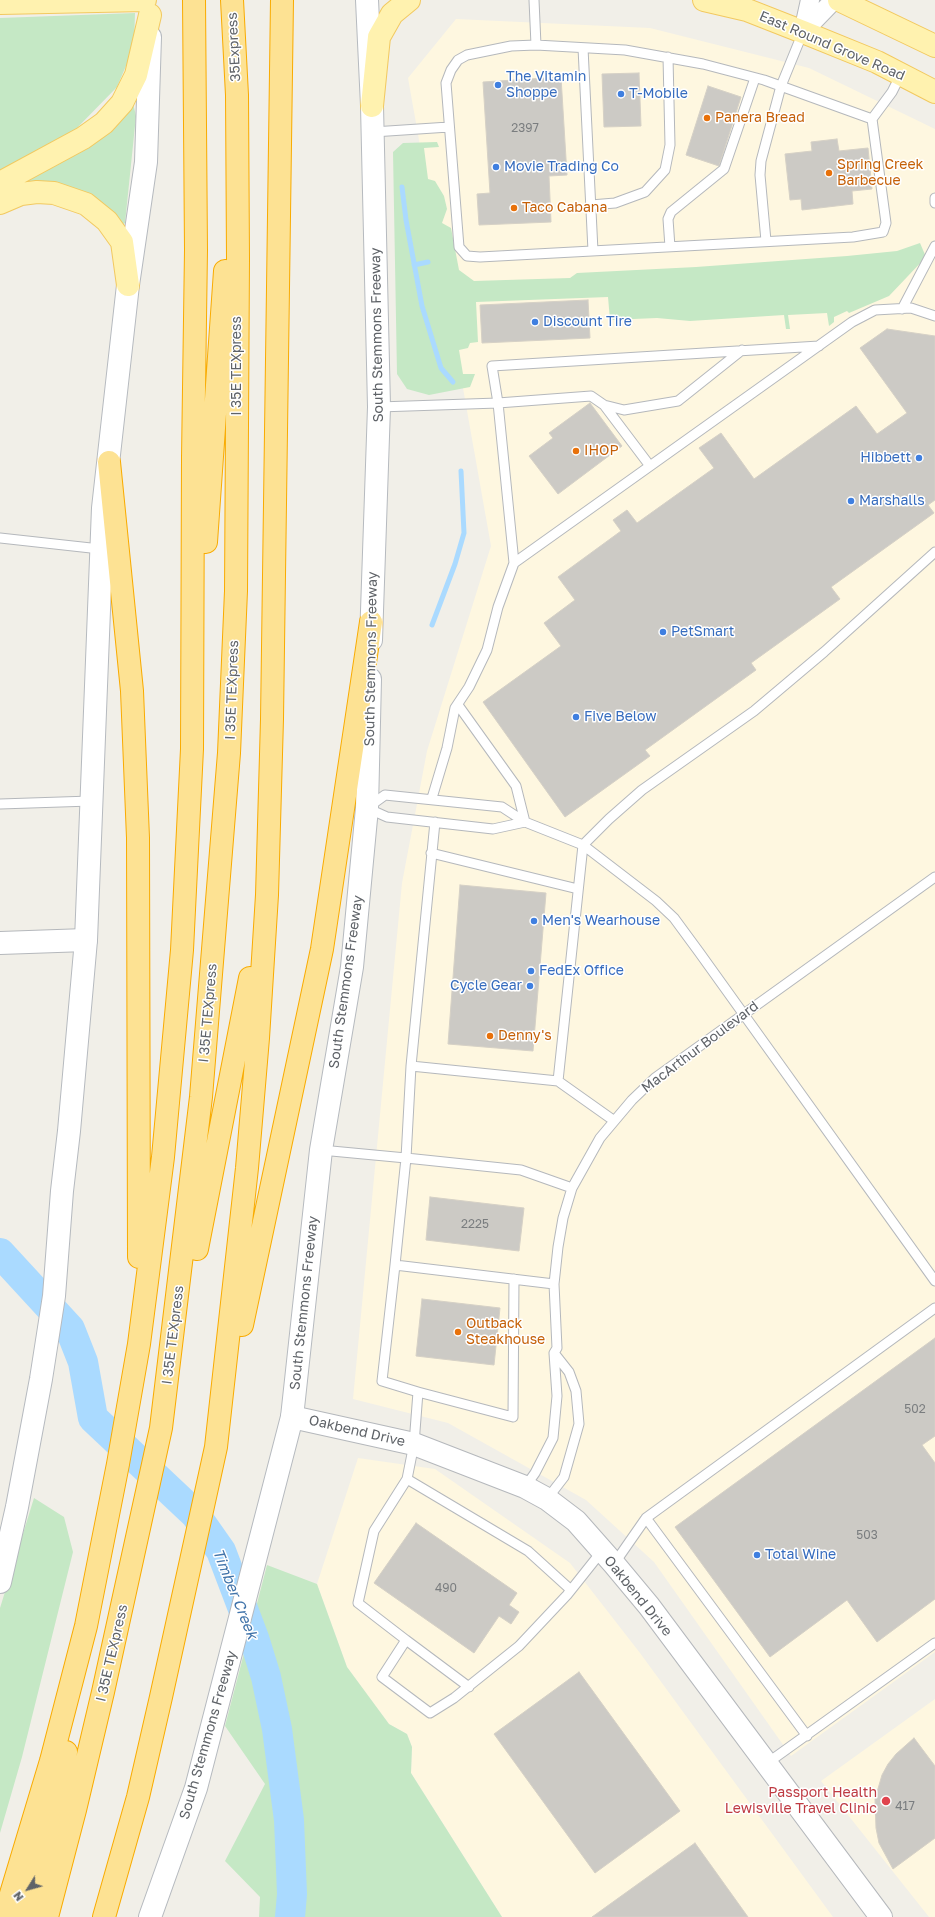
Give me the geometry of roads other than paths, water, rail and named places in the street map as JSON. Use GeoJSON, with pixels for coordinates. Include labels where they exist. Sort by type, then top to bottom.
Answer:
{"type":"FeatureCollection","features":[{"type":"Feature","properties":{"kind":"highway"},"geometry":{"type":"LineString","coordinates":[[192,749],[193,457],[196,250],[194,0]]}},
{"type":"Feature","properties":{"kind":"highway","name":"35Express"},"geometry":{"type":"LineString","coordinates":[[232,0],[237,95]]}},
{"type":"Feature","properties":{"kind":"highway"},"geometry":{"type":"LineString","coordinates":[[270,0],[281,28]]}},
{"type":"Feature","properties":{"kind":"highway"},"geometry":{"type":"LineString","coordinates":[[216,1447],[247,1168],[258,1038],[267,895],[272,719],[282,0]]}},
{"type":"Feature","properties":{"kind":"highway"},"geometry":{"type":"LineString","coordinates":[[26,1917],[57,1810],[86,1626],[139,1344],[163,1157],[182,950],[192,749],[237,95]]}},
{"type":"Feature","properties":{"kind":"highway","name":"I 35E TEXpress"},"geometry":{"type":"LineString","coordinates":[[47,1917],[75,1810],[103,1692],[161,1428],[201,1097],[229,753],[236,591],[238,259],[237,95]]}},
{"type":"Feature","properties":{"kind":"highway"},"geometry":{"type":"LineString","coordinates":[[109,462],[132,691],[138,838],[139,1344]]}},
{"type":"Feature","properties":{"kind":"highway"},"geometry":{"type":"LineString","coordinates":[[104,1917],[138,1797],[162,1697],[322,949],[371,622]]}},
{"type":"Feature","properties":{"kind":"highway"},"geometry":{"type":"LineString","coordinates":[[161,1428],[267,895]]}},
{"type":"Feature","properties":{"kind":"highway"},"geometry":{"type":"LineString","coordinates":[[4,1917],[51,1761],[86,1626]]}},
{"type":"Feature","properties":{"kind":"main road","name":"South Stemmons Freeway"},"geometry":{"type":"LineString","coordinates":[[150,1917],[196,1788],[292,1417],[321,1150],[352,967],[367,808],[371,622],[379,407],[372,106],[367,0]]}},
{"type":"Feature","properties":{"kind":"main road"},"geometry":{"type":"LineString","coordinates":[[372,106],[379,37],[392,14],[409,0]]}},
{"type":"Feature","properties":{"kind":"main road","name":"East Round Grove Road"},"geometry":{"type":"LineString","coordinates":[[704,0],[747,10],[803,32],[901,74],[935,92]]}},
{"type":"Feature","properties":{"kind":"main road"},"geometry":{"type":"LineString","coordinates":[[839,0],[935,46]]}},
{"type":"Feature","properties":{"kind":"main road"},"geometry":{"type":"LineString","coordinates":[[0,3],[61,2],[148,5]]}},
{"type":"Feature","properties":{"kind":"main road"},"geometry":{"type":"LineString","coordinates":[[0,183],[83,138],[104,123],[118,108],[136,75],[148,5]]}},
{"type":"Feature","properties":{"kind":"main road"},"geometry":{"type":"LineString","coordinates":[[0,1582],[17,1507],[41,1379],[54,1296],[62,1191],[70,1131],[86,940],[100,549],[103,508],[128,285],[146,162],[148,5]]}},
{"type":"Feature","properties":{"kind":"main road"},"geometry":{"type":"LineString","coordinates":[[0,203],[21,194],[37,192],[54,193],[86,204],[107,220],[122,242],[128,285]]}},
{"type":"Feature","properties":{"kind":"main road"},"geometry":{"type":"LineString","coordinates":[[0,943],[86,940]]}},
{"type":"Feature","properties":{"kind":"main road","name":"Oakbend Drive"},"geometry":{"type":"LineString","coordinates":[[292,1417],[414,1444],[525,1488],[547,1499],[576,1521],[649,1606],[881,1917]]}},
{"type":"Feature","properties":{"kind":"street"},"geometry":{"type":"LineString","coordinates":[[803,32],[810,0]]}},
{"type":"Feature","properties":{"kind":"street"},"geometry":{"type":"LineString","coordinates":[[803,32],[834,0]]}},
{"type":"Feature","properties":{"kind":"lane"},"geometry":{"type":"LineString","coordinates":[[534,0],[536,45]]}},
{"type":"Feature","properties":{"kind":"lane"},"geometry":{"type":"LineString","coordinates":[[766,242],[760,175],[761,161],[781,86],[803,32]]}},
{"type":"Feature","properties":{"kind":"lane"},"geometry":{"type":"LineString","coordinates":[[872,119],[755,78],[703,64],[625,50],[536,45],[511,46],[467,55],[458,60],[451,70],[446,83],[457,241],[459,247],[467,256],[593,251],[853,237],[883,232],[886,223],[872,119],[892,92],[901,74]]}},
{"type":"Feature","properties":{"kind":"lane"},"geometry":{"type":"LineString","coordinates":[[583,48],[593,251]]}},
{"type":"Feature","properties":{"kind":"lane"},"geometry":{"type":"LineString","coordinates":[[591,205],[615,203],[645,192],[665,170],[670,145],[668,58]]}},
{"type":"Feature","properties":{"kind":"lane"},"geometry":{"type":"LineString","coordinates":[[670,247],[668,219],[671,212],[724,169],[755,78]]}},
{"type":"Feature","properties":{"kind":"lane"},"geometry":{"type":"LineString","coordinates":[[372,132],[449,127]]}},
{"type":"Feature","properties":{"kind":"lane"},"geometry":{"type":"LineString","coordinates":[[935,198],[935,203]]}},
{"type":"Feature","properties":{"kind":"lane"},"geometry":{"type":"LineString","coordinates":[[902,309],[935,246]]}},
{"type":"Feature","properties":{"kind":"lane"},"geometry":{"type":"LineString","coordinates":[[514,563],[852,322],[874,310],[911,308],[935,316]]}},
{"type":"Feature","properties":{"kind":"lane"},"geometry":{"type":"LineString","coordinates":[[432,798],[447,748],[455,708],[487,650],[498,607],[514,563],[498,403],[492,366],[819,346]]}},
{"type":"Feature","properties":{"kind":"lane"},"geometry":{"type":"LineString","coordinates":[[604,405],[624,410],[678,401],[742,350]]}},
{"type":"Feature","properties":{"kind":"lane"},"geometry":{"type":"LineString","coordinates":[[379,407],[498,403],[591,396],[604,405],[650,466]]}},
{"type":"Feature","properties":{"kind":"lane"},"geometry":{"type":"LineString","coordinates":[[0,538],[100,549]]}},
{"type":"Feature","properties":{"kind":"lane"},"geometry":{"type":"LineString","coordinates":[[558,1081],[583,845],[609,819],[642,790],[754,711],[824,652],[935,552]]}},
{"type":"Feature","properties":{"kind":"lane"},"geometry":{"type":"LineString","coordinates":[[458,705],[516,786],[525,822]]}},
{"type":"Feature","properties":{"kind":"lane"},"geometry":{"type":"LineString","coordinates":[[525,822],[492,829],[387,817],[367,808],[385,795],[432,798],[502,807],[525,822],[583,845],[656,901],[674,918],[935,1281]]}},
{"type":"Feature","properties":{"kind":"lane"},"geometry":{"type":"LineString","coordinates":[[0,804],[92,801]]}},
{"type":"Feature","properties":{"kind":"lane"},"geometry":{"type":"LineString","coordinates":[[434,822],[411,1066],[406,1158],[382,1381],[513,1417],[514,1279]]}},
{"type":"Feature","properties":{"kind":"lane"},"geometry":{"type":"LineString","coordinates":[[431,853],[578,889]]}},
{"type":"Feature","properties":{"kind":"lane","name":"MacArthur Boulevard"},"geometry":{"type":"LineString","coordinates":[[525,1488],[535,1473],[553,1438],[557,1396],[554,1353],[557,1348],[554,1284],[559,1240],[563,1218],[572,1188],[586,1160],[613,1120],[655,1078],[743,1013],[935,877]]}},
{"type":"Feature","properties":{"kind":"lane"},"geometry":{"type":"LineString","coordinates":[[411,1066],[558,1081],[613,1120]]}},
{"type":"Feature","properties":{"kind":"lane"},"geometry":{"type":"LineString","coordinates":[[321,1150],[521,1170],[572,1188]]}},
{"type":"Feature","properties":{"kind":"lane"},"geometry":{"type":"LineString","coordinates":[[395,1265],[554,1284]]}},
{"type":"Feature","properties":{"kind":"lane"},"geometry":{"type":"LineString","coordinates":[[406,1640],[382,1677],[430,1713],[454,1698],[519,1646],[571,1590],[608,1557],[646,1518],[935,1308]]}},
{"type":"Feature","properties":{"kind":"lane"},"geometry":{"type":"LineString","coordinates":[[547,1499],[564,1477],[579,1424],[576,1391],[570,1372],[554,1353]]}},
{"type":"Feature","properties":{"kind":"lane"},"geometry":{"type":"LineString","coordinates":[[418,1392],[414,1444],[407,1479],[374,1531],[358,1603],[469,1686]]}},
{"type":"Feature","properties":{"kind":"lane"},"geometry":{"type":"LineString","coordinates":[[407,1479],[528,1551],[571,1590]]}},
{"type":"Feature","properties":{"kind":"lane"},"geometry":{"type":"LineString","coordinates":[[646,1518],[807,1736]]}},
{"type":"Feature","properties":{"kind":"lane"},"geometry":{"type":"LineString","coordinates":[[766,1764],[935,1643]]}},
{"type":"Feature","properties":{"kind":"waterway"},"geometry":{"type":"LineString","coordinates":[[402,187],[406,220],[422,306],[441,368],[453,382]]}},
{"type":"Feature","properties":{"kind":"waterway"},"geometry":{"type":"LineString","coordinates":[[414,265],[428,262]]}},
{"type":"Feature","properties":{"kind":"waterway"},"geometry":{"type":"LineString","coordinates":[[432,625],[455,564],[464,533],[461,471]]}},
{"type":"Feature","properties":{"kind":"waterway","name":"Timber Creek"},"geometry":{"type":"LineString","coordinates":[[0,1253],[70,1329],[83,1362],[93,1418],[195,1514],[221,1551],[254,1638],[266,1677],[277,1729],[289,1820],[292,1894],[290,1917]]}},
{"type":"Feature","properties":{"kind":"place","name":"The Vitamin Shoppe"},"geometry":{"type":"Point","coordinates":[498,85]}},
{"type":"Feature","properties":{"kind":"place","name":"T-Mobile"},"geometry":{"type":"Point","coordinates":[621,94]}},
{"type":"Feature","properties":{"kind":"place","name":"Panera Bread"},"geometry":{"type":"Point","coordinates":[707,118]}},
{"type":"Feature","properties":{"kind":"place","name":"Movie Trading Co"},"geometry":{"type":"Point","coordinates":[496,167]}},
{"type":"Feature","properties":{"kind":"place","name":"Spring Creek Barbecue"},"geometry":{"type":"Point","coordinates":[829,173]}},
{"type":"Feature","properties":{"kind":"place","name":"Taco Cabana"},"geometry":{"type":"Point","coordinates":[514,208]}},
{"type":"Feature","properties":{"kind":"place","name":"Discount Tire"},"geometry":{"type":"Point","coordinates":[535,322]}},
{"type":"Feature","properties":{"kind":"place","name":"IHOP"},"geometry":{"type":"Point","coordinates":[576,451]}},
{"type":"Feature","properties":{"kind":"place","name":"Hibbett"},"geometry":{"type":"Point","coordinates":[919,458]}},
{"type":"Feature","properties":{"kind":"place","name":"Marshalls"},"geometry":{"type":"Point","coordinates":[851,501]}},
{"type":"Feature","properties":{"kind":"place","name":"PetSmart"},"geometry":{"type":"Point","coordinates":[663,632]}},
{"type":"Feature","properties":{"kind":"place","name":"Five Below"},"geometry":{"type":"Point","coordinates":[576,717]}},
{"type":"Feature","properties":{"kind":"place","name":"Men's Wearhouse"},"geometry":{"type":"Point","coordinates":[534,921]}},
{"type":"Feature","properties":{"kind":"place","name":"FedEx Office"},"geometry":{"type":"Point","coordinates":[531,971]}},
{"type":"Feature","properties":{"kind":"place","name":"Cycle Gear"},"geometry":{"type":"Point","coordinates":[530,986]}},
{"type":"Feature","properties":{"kind":"place","name":"Denny's"},"geometry":{"type":"Point","coordinates":[490,1036]}},
{"type":"Feature","properties":{"kind":"place","name":"Outback Steakhouse"},"geometry":{"type":"Point","coordinates":[458,1332]}},
{"type":"Feature","properties":{"kind":"place","name":"Total Wine"},"geometry":{"type":"Point","coordinates":[757,1555]}},
{"type":"Feature","properties":{"kind":"place","name":"Passport Health Lewisville Travel Clinic"},"geometry":{"type":"Point","coordinates":[886,1801]}}]}
